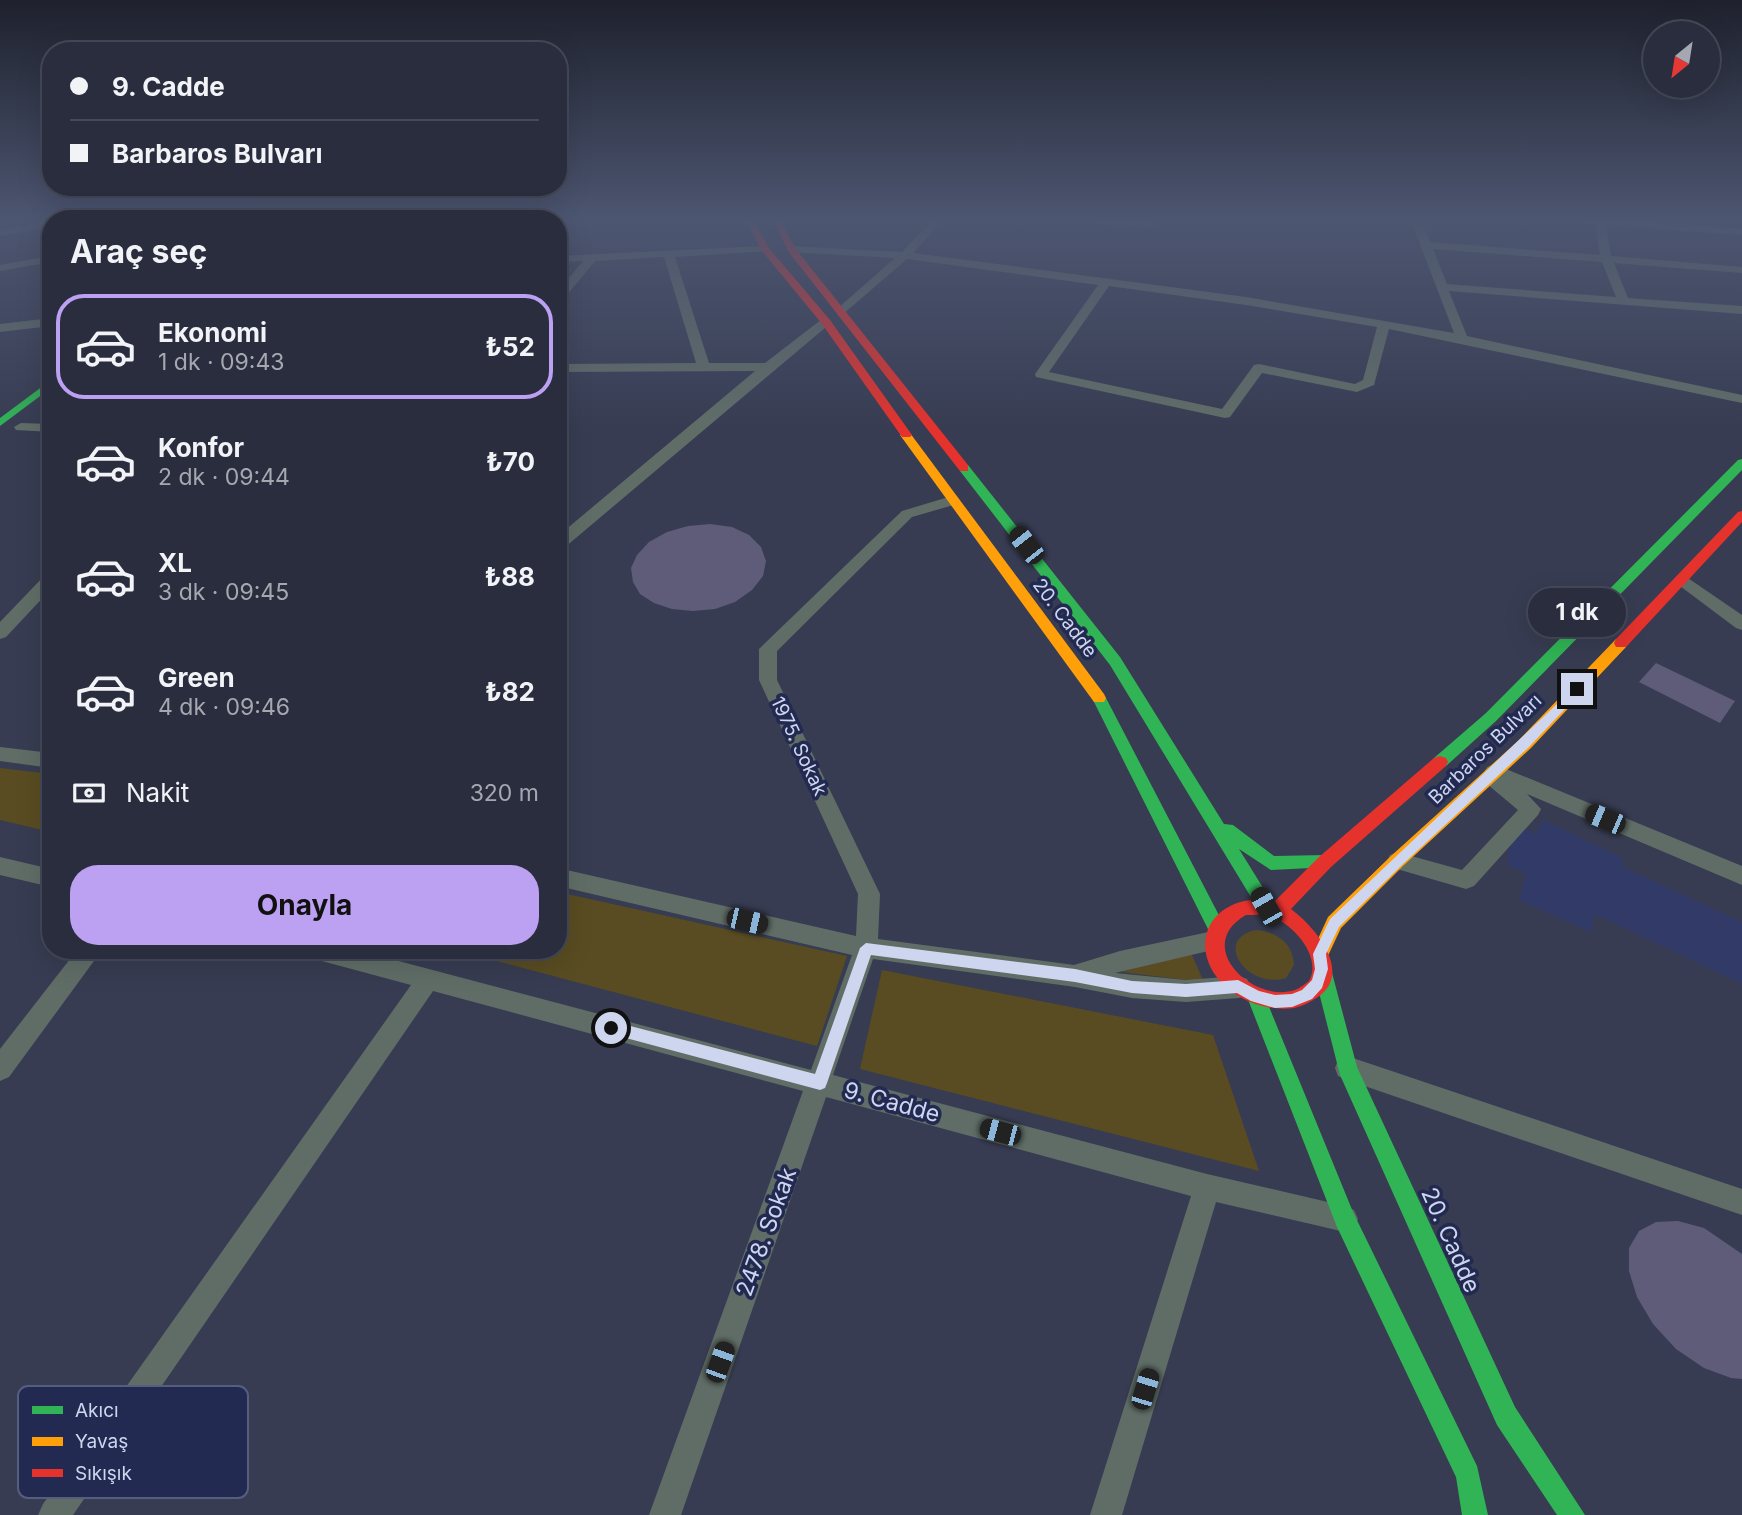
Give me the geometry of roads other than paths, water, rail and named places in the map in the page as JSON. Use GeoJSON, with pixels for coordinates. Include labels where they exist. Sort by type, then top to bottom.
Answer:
{"type":"FeatureCollection","features":[{"type":"Feature","properties":{"kind":"street"},"geometry":{"type":"LineString","coordinates":[[679,289],[703,366]]}},
{"type":"Feature","properties":{"kind":"street","name":"20. Cadde"},"geometry":{"type":"LineString","coordinates":[[798,289],[826,322],[952,501],[1097,695],[1215,934]]}},
{"type":"Feature","properties":{"kind":"street","name":"20. Cadde"},"geometry":{"type":"LineString","coordinates":[[824,289],[1115,661],[1272,909]]}},
{"type":"Feature","properties":{"kind":"street"},"geometry":{"type":"LineString","coordinates":[[842,311],[867,289]]}},
{"type":"Feature","properties":{"kind":"street"},"geometry":{"type":"LineString","coordinates":[[1101,289],[1041,374],[1225,414],[1259,368],[1357,388],[1369,382],[1384,324]]}},
{"type":"Feature","properties":{"kind":"street"},"geometry":{"type":"LineString","coordinates":[[1150,289],[1462,338],[1742,398]]}},
{"type":"Feature","properties":{"kind":"street"},"geometry":{"type":"LineString","coordinates":[[1444,289],[1462,338]]}},
{"type":"Feature","properties":{"kind":"street"},"geometry":{"type":"LineString","coordinates":[[1467,289],[1742,310]]}},
{"type":"Feature","properties":{"kind":"street"},"geometry":{"type":"LineString","coordinates":[[1618,289],[1623,300]]}},
{"type":"Feature","properties":{"kind":"street"},"geometry":{"type":"LineString","coordinates":[[567,537],[768,367],[826,322]]}},
{"type":"Feature","properties":{"kind":"street"},"geometry":{"type":"LineString","coordinates":[[0,328],[42,323]]}},
{"type":"Feature","properties":{"kind":"street"},"geometry":{"type":"LineString","coordinates":[[567,368],[768,367]]}},
{"type":"Feature","properties":{"kind":"street"},"geometry":{"type":"LineString","coordinates":[[0,423],[42,390]]}},
{"type":"Feature","properties":{"kind":"street"},"geometry":{"type":"LineString","coordinates":[[16,432],[41,413]]}},
{"type":"Feature","properties":{"kind":"street"},"geometry":{"type":"LineString","coordinates":[[16,432],[42,429]]}},
{"type":"Feature","properties":{"kind":"street","name":"Barbaros Bulvarı"},"geometry":{"type":"LineString","coordinates":[[1272,909],[1491,717],[1742,463]]}},
{"type":"Feature","properties":{"kind":"street","name":"1975. Sokak"},"geometry":{"type":"LineString","coordinates":[[866,948],[869,894],[768,680],[768,649],[907,514],[952,501]]}},
{"type":"Feature","properties":{"kind":"street","name":"Barbaros Bulvarı"},"geometry":{"type":"LineString","coordinates":[[1321,962],[1334,923],[1397,861],[1525,744],[1742,516]]}},
{"type":"Feature","properties":{"kind":"street"},"geometry":{"type":"LineString","coordinates":[[567,525],[578,528]]}},
{"type":"Feature","properties":{"kind":"street"},"geometry":{"type":"LineString","coordinates":[[1682,579],[1742,624]]}},
{"type":"Feature","properties":{"kind":"street"},"geometry":{"type":"LineString","coordinates":[[0,633],[42,589]]}},
{"type":"Feature","properties":{"kind":"street"},"geometry":{"type":"LineString","coordinates":[[0,754],[42,760]]}},
{"type":"Feature","properties":{"kind":"street"},"geometry":{"type":"LineString","coordinates":[[1397,861],[1466,880],[1531,809],[1492,774]]}},
{"type":"Feature","properties":{"kind":"street"},"geometry":{"type":"LineString","coordinates":[[1492,774],[1742,876]]}},
{"type":"Feature","properties":{"kind":"street"},"geometry":{"type":"LineString","coordinates":[[1216,822],[1271,863],[1325,862]]}},
{"type":"Feature","properties":{"kind":"street"},"geometry":{"type":"LineString","coordinates":[[0,866],[42,876]]}},
{"type":"Feature","properties":{"kind":"street"},"geometry":{"type":"LineString","coordinates":[[567,879],[866,948],[1075,976],[1132,987],[1247,992],[1275,1002],[1292,1000],[1307,994],[1318,984],[1321,962],[1312,939],[1301,925],[1272,909],[1244,906],[1224,917],[1215,934],[1216,957],[1224,973],[1247,992],[1345,1219],[1468,1475],[1475,1515]]}},
{"type":"Feature","properties":{"kind":"street"},"geometry":{"type":"LineString","coordinates":[[1075,976],[1215,934]]}},
{"type":"Feature","properties":{"kind":"street","name":"2478. Sokak"},"geometry":{"type":"LineString","coordinates":[[665,1515],[866,948]]}},
{"type":"Feature","properties":{"kind":"street"},"geometry":{"type":"LineString","coordinates":[[0,1069],[84,959]]}},
{"type":"Feature","properties":{"kind":"street","name":"9. Cadde"},"geometry":{"type":"LineString","coordinates":[[352,959],[1207,1187],[1345,1219]]}},
{"type":"Feature","properties":{"kind":"street","name":"20. Cadde"},"geometry":{"type":"LineString","coordinates":[[1321,962],[1347,1068],[1506,1416],[1572,1515]]}},
{"type":"Feature","properties":{"kind":"street"},"geometry":{"type":"LineString","coordinates":[[144,1386],[428,979]]}},
{"type":"Feature","properties":{"kind":"street"},"geometry":{"type":"LineString","coordinates":[[1347,1068],[1742,1202]]}},
{"type":"Feature","properties":{"kind":"street"},"geometry":{"type":"LineString","coordinates":[[1106,1515],[1207,1187]]}},
{"type":"Feature","properties":{"kind":"street"},"geometry":{"type":"LineString","coordinates":[[54,1515],[66,1498]]}}]}
